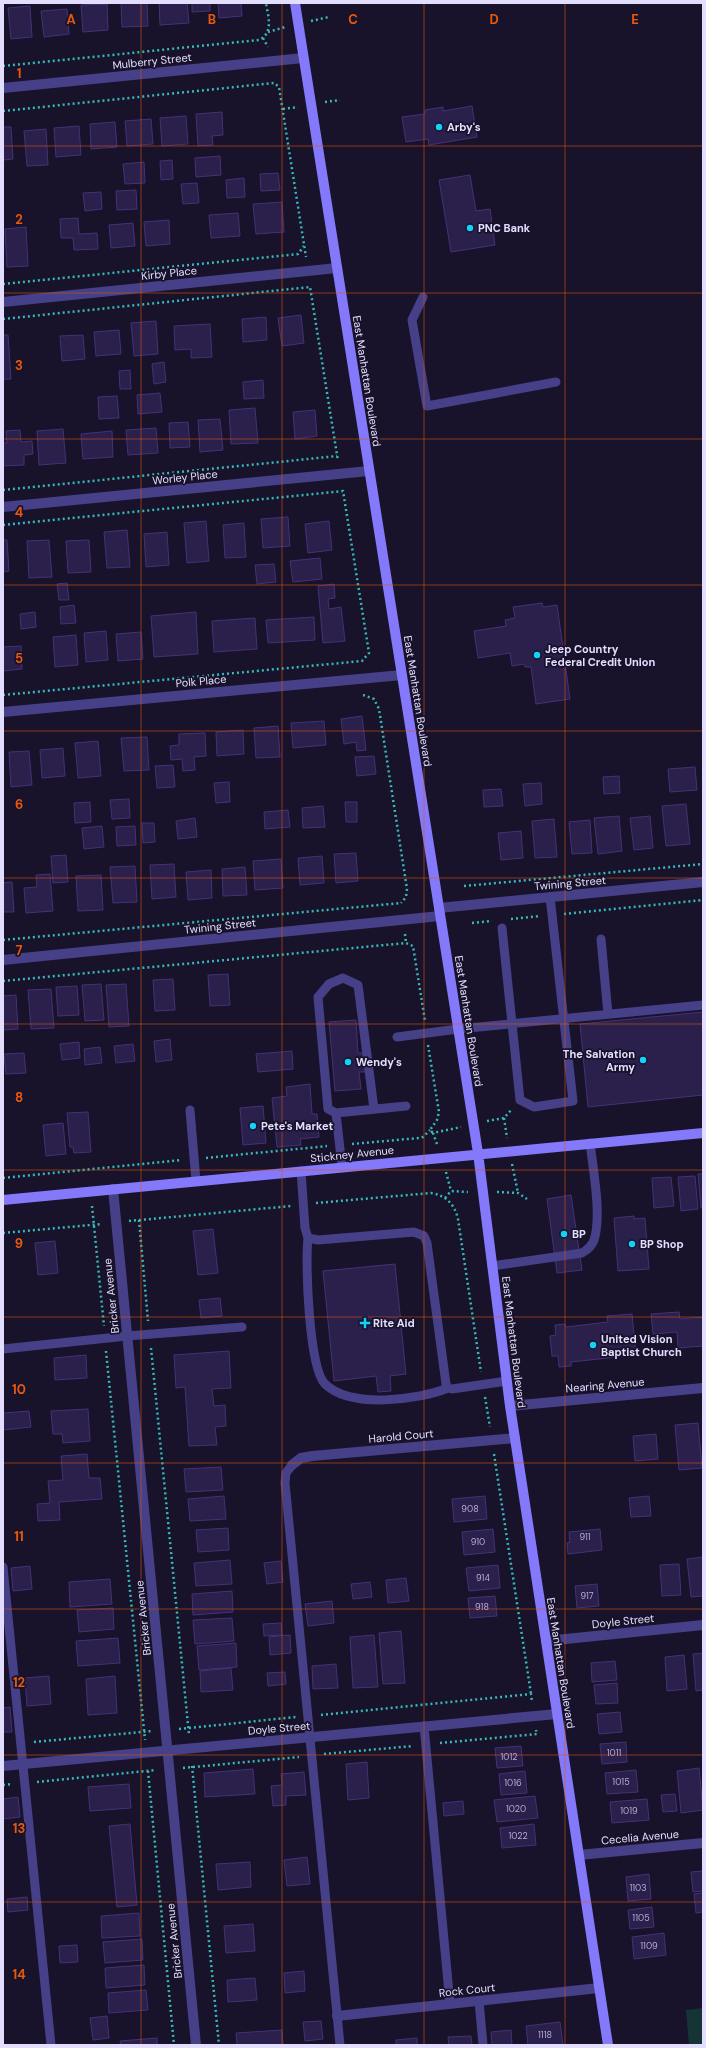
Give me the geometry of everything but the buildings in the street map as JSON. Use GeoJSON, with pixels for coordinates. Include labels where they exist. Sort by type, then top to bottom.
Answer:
{"type":"FeatureCollection","features":[{"type":"Feature","properties":{"kind":"main road","name":"East Manhattan Boulevard"},"geometry":{"type":"LineString","coordinates":[[295,3],[478,1154],[510,1406],[608,2045]]}},
{"type":"Feature","properties":{"kind":"main road","name":"Stickney Avenue"},"geometry":{"type":"LineString","coordinates":[[3,1200],[703,1133]]}},
{"type":"Feature","properties":{"kind":"street","name":"Mulberry Street"},"geometry":{"type":"LineString","coordinates":[[3,88],[303,58]]}},
{"type":"Feature","properties":{"kind":"street","name":"Kirby Place"},"geometry":{"type":"LineString","coordinates":[[3,302],[337,268]]}},
{"type":"Feature","properties":{"kind":"street","name":"Worley Place"},"geometry":{"type":"LineString","coordinates":[[3,507],[369,471]]}},
{"type":"Feature","properties":{"kind":"street","name":"Polk Place"},"geometry":{"type":"LineString","coordinates":[[3,712],[402,675]]}},
{"type":"Feature","properties":{"kind":"street","name":"Twining Street"},"geometry":{"type":"LineString","coordinates":[[3,960],[404,919],[439,912],[550,897],[703,882]]}},
{"type":"Feature","properties":{"kind":"street","name":"Bricker Avenue"},"geometry":{"type":"LineString","coordinates":[[113,1189],[196,2045]]}},
{"type":"Feature","properties":{"kind":"street","name":"Nearing Avenue"},"geometry":{"type":"LineString","coordinates":[[510,1406],[703,1388]]}},
{"type":"Feature","properties":{"kind":"street","name":"Harold Court"},"geometry":{"type":"LineString","coordinates":[[292,1464],[301,1458],[312,1456],[515,1438]]}},
{"type":"Feature","properties":{"kind":"street","name":"Doyle Street"},"geometry":{"type":"LineString","coordinates":[[546,1640],[703,1625]]}},
{"type":"Feature","properties":{"kind":"street","name":"Doyle Street"},"geometry":{"type":"LineString","coordinates":[[3,1766],[557,1714]]}},
{"type":"Feature","properties":{"kind":"street","name":"Cecelia Avenue"},"geometry":{"type":"LineString","coordinates":[[579,1855],[703,1843]]}},
{"type":"Feature","properties":{"kind":"street","name":"Rock Court"},"geometry":{"type":"LineString","coordinates":[[337,2016],[599,1988]]}},
{"type":"Feature","properties":{"kind":"lane"},"geometry":{"type":"LineString","coordinates":[[423,297],[412,320],[427,406],[556,382]]}},
{"type":"Feature","properties":{"kind":"lane"},"geometry":{"type":"LineString","coordinates":[[502,928],[520,1100],[534,1107],[573,1101],[550,897]]}},
{"type":"Feature","properties":{"kind":"lane"},"geometry":{"type":"LineString","coordinates":[[600,939],[608,1014]]}},
{"type":"Feature","properties":{"kind":"lane"},"geometry":{"type":"LineString","coordinates":[[374,1110],[358,985],[343,978],[329,984],[318,997],[328,1109],[336,1113],[374,1110],[406,1106]]}},
{"type":"Feature","properties":{"kind":"lane"},"geometry":{"type":"LineString","coordinates":[[396,1037],[458,1029],[703,1005]]}},
{"type":"Feature","properties":{"kind":"lane"},"geometry":{"type":"LineString","coordinates":[[190,1110],[196,1181]]}},
{"type":"Feature","properties":{"kind":"lane"},"geometry":{"type":"LineString","coordinates":[[336,1113],[342,1167]]}},
{"type":"Feature","properties":{"kind":"lane"},"geometry":{"type":"LineString","coordinates":[[492,1266],[582,1253],[589,1248],[594,1240],[596,1216],[590,1143]]}},
{"type":"Feature","properties":{"kind":"lane"},"geometry":{"type":"LineString","coordinates":[[301,1171],[305,1228],[308,1238],[306,1268],[316,1366],[325,1384],[343,1394],[363,1399],[376,1400],[423,1395],[448,1388],[452,1389],[507,1381]]}},
{"type":"Feature","properties":{"kind":"lane"},"geometry":{"type":"LineString","coordinates":[[308,1238],[318,1240],[414,1232],[424,1236],[427,1243],[446,1384],[448,1388]]}},
{"type":"Feature","properties":{"kind":"lane"},"geometry":{"type":"LineString","coordinates":[[3,1349],[105,1338],[242,1327]]}},
{"type":"Feature","properties":{"kind":"lane"},"geometry":{"type":"LineString","coordinates":[[292,1464],[286,1474],[285,1483],[340,2045]]}},
{"type":"Feature","properties":{"kind":"lane"},"geometry":{"type":"LineString","coordinates":[[3,1567],[51,2045]]}},
{"type":"Feature","properties":{"kind":"lane"},"geometry":{"type":"LineString","coordinates":[[424,1726],[450,2004]]}},
{"type":"Feature","properties":{"kind":"lane"},"geometry":{"type":"LineString","coordinates":[[479,2001],[483,2045]]}},
{"type":"Feature","properties":{"kind":"path"},"geometry":{"type":"LineString","coordinates":[[3,66],[259,40],[266,35],[269,27],[266,3]]}},
{"type":"Feature","properties":{"kind":"path"},"geometry":{"type":"LineString","coordinates":[[3,111],[274,83],[277,84],[279,87],[369,654],[366,659],[3,695]]}},
{"type":"Feature","properties":{"kind":"path"},"geometry":{"type":"LineString","coordinates":[[3,284],[298,254],[304,246]]}},
{"type":"Feature","properties":{"kind":"path"},"geometry":{"type":"LineString","coordinates":[[3,319],[310,287]]}},
{"type":"Feature","properties":{"kind":"path"},"geometry":{"type":"LineString","coordinates":[[3,490],[337,456]]}},
{"type":"Feature","properties":{"kind":"path"},"geometry":{"type":"LineString","coordinates":[[3,525],[343,491]]}},
{"type":"Feature","properties":{"kind":"path"},"geometry":{"type":"LineString","coordinates":[[3,940],[401,903],[406,897],[407,889],[378,709],[371,696],[366,694],[358,695]]}},
{"type":"Feature","properties":{"kind":"path"},"geometry":{"type":"LineString","coordinates":[[464,886],[703,864]]}},
{"type":"Feature","properties":{"kind":"path"},"geometry":{"type":"LineString","coordinates":[[509,919],[703,900]]}},
{"type":"Feature","properties":{"kind":"path"},"geometry":{"type":"LineString","coordinates":[[401,903],[406,943]]}},
{"type":"Feature","properties":{"kind":"path"},"geometry":{"type":"LineString","coordinates":[[472,923],[494,920]]}},
{"type":"Feature","properties":{"kind":"path"},"geometry":{"type":"LineString","coordinates":[[3,981],[406,943],[413,946],[439,1112],[432,1132],[419,1138],[3,1178]]}},
{"type":"Feature","properties":{"kind":"path"},"geometry":{"type":"LineString","coordinates":[[90,1191],[174,2045]]}},
{"type":"Feature","properties":{"kind":"path"},"geometry":{"type":"LineString","coordinates":[[3,1233],[431,1193],[444,1196],[454,1205],[458,1219],[531,1694]]}},
{"type":"Feature","properties":{"kind":"path"},"geometry":{"type":"LineString","coordinates":[[139,1220],[219,2045]]}},
{"type":"Feature","properties":{"kind":"green space"},"geometry":{"type":"Polygon","coordinates":[[[703,2008],[703,2045],[689,2045],[686,2010],[703,2008]]]}},
{"type":"Feature","properties":{"kind":"place","name":"Arby's"},"geometry":{"type":"Point","coordinates":[439,127]}},
{"type":"Feature","properties":{"kind":"place","name":"PNC Bank"},"geometry":{"type":"Point","coordinates":[470,228]}},
{"type":"Feature","properties":{"kind":"place","name":"Jeep Country Federal Credit Union"},"geometry":{"type":"Point","coordinates":[537,655]}},
{"type":"Feature","properties":{"kind":"place","name":"The Salvation Army"},"geometry":{"type":"Point","coordinates":[643,1060]}},
{"type":"Feature","properties":{"kind":"place","name":"Wendy's"},"geometry":{"type":"Point","coordinates":[348,1062]}},
{"type":"Feature","properties":{"kind":"place","name":"Pete's Market"},"geometry":{"type":"Point","coordinates":[253,1126]}},
{"type":"Feature","properties":{"kind":"place","name":"BP"},"geometry":{"type":"Point","coordinates":[564,1234]}},
{"type":"Feature","properties":{"kind":"place","name":"BP Shop"},"geometry":{"type":"Point","coordinates":[632,1244]}},
{"type":"Feature","properties":{"kind":"place","name":"Rite Aid"},"geometry":{"type":"Point","coordinates":[365,1323]}},
{"type":"Feature","properties":{"kind":"place","name":"United Vision Baptist Church"},"geometry":{"type":"Point","coordinates":[593,1345]}}]}
